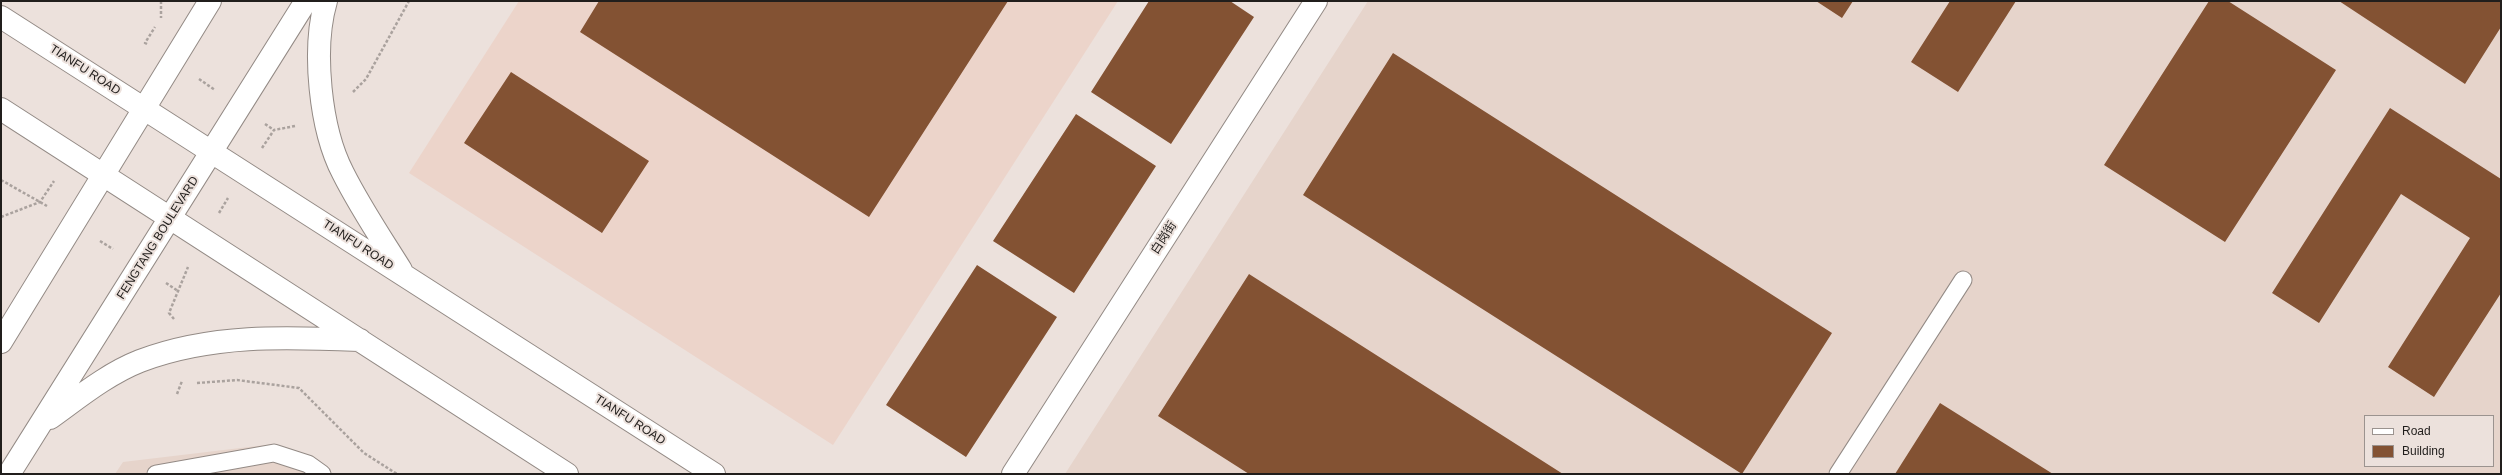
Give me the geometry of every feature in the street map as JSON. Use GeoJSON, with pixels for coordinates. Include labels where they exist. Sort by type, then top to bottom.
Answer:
{"type":"FeatureCollection","features":[{"type":"Feature","properties":{"kind":"main road"},"geometry":{"type":"LineString","coordinates":[[1,342],[210,1]]}},
{"type":"Feature","properties":{"kind":"main road","name":"FENGTANG BOULEVARD"},"geometry":{"type":"LineString","coordinates":[[9,474],[306,1]]}},
{"type":"Feature","properties":{"kind":"main road"},"geometry":{"type":"LineString","coordinates":[[326,1],[318,67],[326,121],[342,172],[405,276]]}},
{"type":"Feature","properties":{"kind":"main road","name":"白岗街"},"geometry":{"type":"LineString","coordinates":[[1013,474],[1316,1]]}},
{"type":"Feature","properties":{"kind":"main road","name":"TIANFU ROAD"},"geometry":{"type":"LineString","coordinates":[[1,17],[714,474]]}},
{"type":"Feature","properties":{"kind":"main road"},"geometry":{"type":"LineString","coordinates":[[1,109],[104,174],[566,474]]}},
{"type":"Feature","properties":{"kind":"main road"},"geometry":{"type":"LineString","coordinates":[[42,423],[98,384],[139,362],[189,346],[237,339],[296,338],[360,340]]}},
{"type":"Feature","properties":{"kind":"lane"},"geometry":{"type":"LineString","coordinates":[[1838,474],[1963,280]]}},
{"type":"Feature","properties":{"kind":"lane"},"geometry":{"type":"LineString","coordinates":[[156,474],[274,453],[308,464],[322,474]]}},
{"type":"Feature","properties":{"kind":"path"},"geometry":{"type":"LineString","coordinates":[[161,1],[162,17],[145,43],[274,130],[326,121],[366,79],[409,1]]}},
{"type":"Feature","properties":{"kind":"path"},"geometry":{"type":"LineString","coordinates":[[169,313],[202,238],[274,130]]}},
{"type":"Feature","properties":{"kind":"path"},"geometry":{"type":"LineString","coordinates":[[1,217],[40,202],[54,181]]}},
{"type":"Feature","properties":{"kind":"path"},"geometry":{"type":"LineString","coordinates":[[197,383],[237,380],[299,388],[364,453],[397,474]]}},
{"type":"Feature","properties":{"kind":"shaded area"},"geometry":{"type":"Polygon","coordinates":[[[519,1],[1118,1],[833,445],[409,173],[519,1]]]}},
{"type":"Feature","properties":{"kind":"shaded area"},"geometry":{"type":"Polygon","coordinates":[[[1368,1],[2501,1],[2501,474],[1065,474],[1368,1]]]}},
{"type":"Feature","properties":{"kind":"shaded area"},"geometry":{"type":"Polygon","coordinates":[[[274,444],[320,474],[115,474],[123,462],[274,444]]]}},
{"type":"Feature","properties":{"kind":"building"},"geometry":{"type":"Polygon","coordinates":[[[599,1],[1008,1],[869,217],[580,32],[599,1]]]}},
{"type":"Feature","properties":{"kind":"building"},"geometry":{"type":"Polygon","coordinates":[[[1149,1],[1230,1],[1254,17],[1171,144],[1091,92],[1149,1]]]}},
{"type":"Feature","properties":{"kind":"building"},"geometry":{"type":"Polygon","coordinates":[[[1816,1],[1853,1],[1842,18],[1816,1]]]}},
{"type":"Feature","properties":{"kind":"building"},"geometry":{"type":"Polygon","coordinates":[[[1950,1],[2016,1],[1958,92],[1911,62],[1950,1]]]}},
{"type":"Feature","properties":{"kind":"building"},"geometry":{"type":"Polygon","coordinates":[[[2209,1],[2228,1],[2336,70],[2225,242],[2104,165],[2209,1]]]}},
{"type":"Feature","properties":{"kind":"building"},"geometry":{"type":"Polygon","coordinates":[[[2339,1],[2501,1],[2501,27],[2465,84],[2339,1]]]}},
{"type":"Feature","properties":{"kind":"building"},"geometry":{"type":"Polygon","coordinates":[[[1393,53],[1832,333],[1742,474],[1303,195],[1393,53]]]}},
{"type":"Feature","properties":{"kind":"building"},"geometry":{"type":"Polygon","coordinates":[[[511,72],[649,161],[602,233],[464,143],[511,72]]]}},
{"type":"Feature","properties":{"kind":"building"},"geometry":{"type":"Polygon","coordinates":[[[2390,108],[2501,179],[2501,293],[2434,397],[2388,367],[2470,238],[2401,194],[2319,323],[2272,293],[2390,108]]]}},
{"type":"Feature","properties":{"kind":"building"},"geometry":{"type":"Polygon","coordinates":[[[1076,114],[1156,166],[1074,293],[993,241],[1076,114]]]}},
{"type":"Feature","properties":{"kind":"building"},"geometry":{"type":"Polygon","coordinates":[[[977,265],[1057,317],[966,457],[886,405],[977,265]]]}},
{"type":"Feature","properties":{"kind":"building"},"geometry":{"type":"Polygon","coordinates":[[[1249,274],[1563,474],[1249,474],[1158,416],[1249,274]]]}},
{"type":"Feature","properties":{"kind":"building"},"geometry":{"type":"Polygon","coordinates":[[[1940,403],[2053,474],[1895,474],[1940,403]]]}}]}
